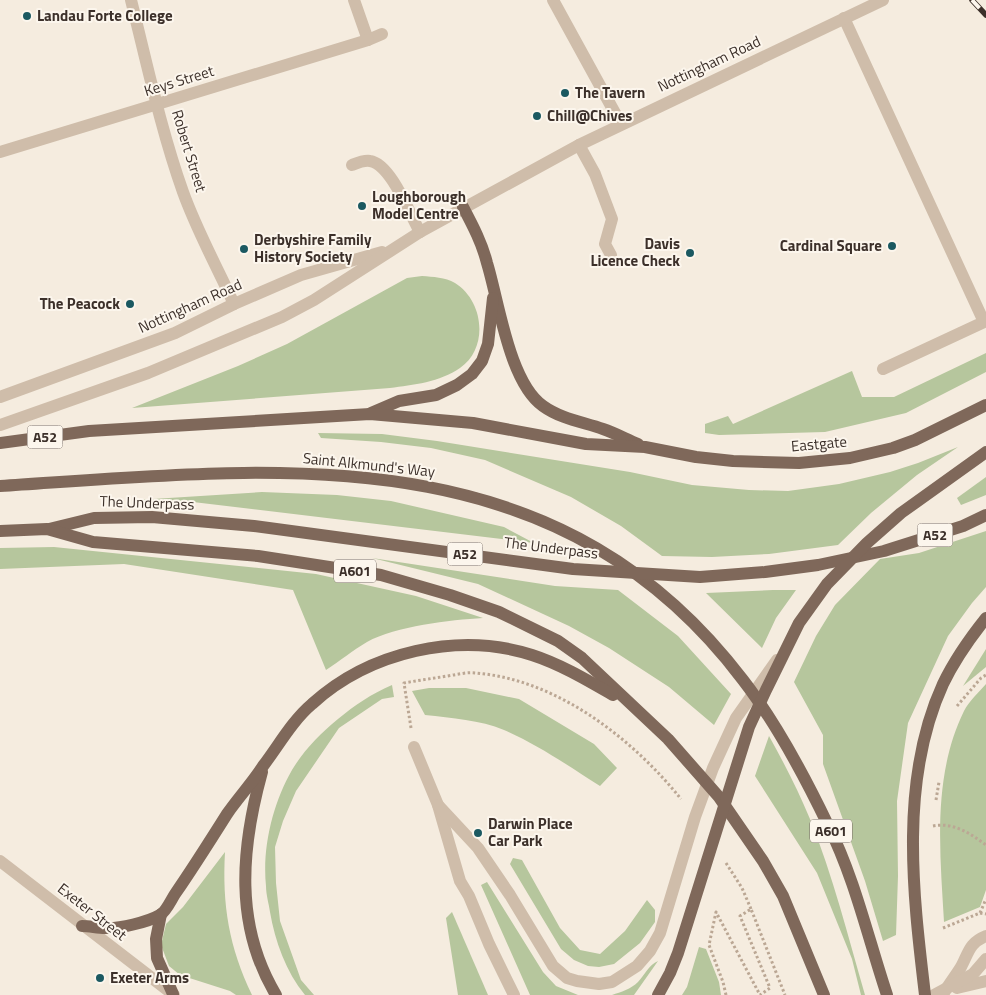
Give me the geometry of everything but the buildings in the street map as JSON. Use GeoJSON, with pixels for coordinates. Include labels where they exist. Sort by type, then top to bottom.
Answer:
{"type":"FeatureCollection","features":[{"type":"Feature","properties":{"kind":"main road"},"geometry":{"type":"LineString","coordinates":[[463,207],[479,236],[513,359],[525,386],[537,401],[560,416],[603,429],[645,447]]}},
{"type":"Feature","properties":{"kind":"main road"},"geometry":{"type":"LineString","coordinates":[[370,414],[399,401],[436,394],[457,385],[472,374],[482,361],[488,344],[494,293]]}},
{"type":"Feature","properties":{"kind":"main road","name":"Eastgate"},"geometry":{"type":"LineString","coordinates":[[645,447],[696,457],[732,461],[799,463],[850,458],[893,448],[915,440],[986,405]]}},
{"type":"Feature","properties":{"kind":"main road","name":"A52"},"geometry":{"type":"LineString","coordinates":[[0,443],[89,431],[370,414],[473,423],[586,444],[645,447]]}},
{"type":"Feature","properties":{"kind":"main road"},"geometry":{"type":"LineString","coordinates":[[658,995],[678,953],[744,741],[756,710],[799,623],[827,584],[867,543],[901,513],[986,452]]}},
{"type":"Feature","properties":{"kind":"main road","name":"Saint Alkmund's Way"},"geometry":{"type":"LineString","coordinates":[[0,486],[218,473],[336,474],[408,483],[450,491],[516,510],[578,538],[617,560],[656,588],[720,652],[744,681],[792,753],[829,826],[847,868],[887,995]]}},
{"type":"Feature","properties":{"kind":"main road","name":"The Underpass"},"geometry":{"type":"LineString","coordinates":[[47,529],[94,518],[152,517],[254,526],[573,569],[700,577],[766,572],[818,565],[884,551],[962,526],[986,515]]}},
{"type":"Feature","properties":{"kind":"main road","name":"A601"},"geometry":{"type":"LineString","coordinates":[[0,531],[47,529],[93,542],[258,556],[381,575],[450,595],[499,612],[558,641],[582,658],[668,739],[718,797],[763,861],[783,896],[824,995]]}},
{"type":"Feature","properties":{"kind":"main road"},"geometry":{"type":"LineString","coordinates":[[925,995],[914,893],[913,832],[918,774],[925,736],[939,694],[951,667],[986,618]]}},
{"type":"Feature","properties":{"kind":"main road"},"geometry":{"type":"LineString","coordinates":[[167,993],[158,958],[156,939],[161,914],[228,813],[284,736],[310,705],[337,685],[366,668],[396,656],[443,646],[476,646],[513,650],[533,655],[572,672],[631,704]]}},
{"type":"Feature","properties":{"kind":"main road"},"geometry":{"type":"LineString","coordinates":[[264,765],[252,807],[244,879],[247,915],[254,943],[269,984],[276,995]]}},
{"type":"Feature","properties":{"kind":"main road"},"geometry":{"type":"LineString","coordinates":[[82,926],[106,928],[143,921],[161,914]]}},
{"type":"Feature","properties":{"kind":"street","name":"Robert Street"},"geometry":{"type":"LineString","coordinates":[[131,0],[184,195],[234,304]]}},
{"type":"Feature","properties":{"kind":"street"},"geometry":{"type":"LineString","coordinates":[[354,0],[368,40]]}},
{"type":"Feature","properties":{"kind":"street"},"geometry":{"type":"LineString","coordinates":[[553,0],[621,124]]}},
{"type":"Feature","properties":{"kind":"street","name":"Nottingham Road"},"geometry":{"type":"LineString","coordinates":[[0,425],[148,373],[282,317],[314,300],[420,232],[463,207],[579,145],[844,18],[866,4],[882,0]]}},
{"type":"Feature","properties":{"kind":"street"},"geometry":{"type":"LineString","coordinates":[[844,18],[984,322],[883,369]]}},
{"type":"Feature","properties":{"kind":"street","name":"Keys Street"},"geometry":{"type":"LineString","coordinates":[[0,152],[368,40],[382,34]]}},
{"type":"Feature","properties":{"kind":"street"},"geometry":{"type":"LineString","coordinates":[[579,145],[595,174],[612,219],[605,244],[611,255]]}},
{"type":"Feature","properties":{"kind":"street"},"geometry":{"type":"LineString","coordinates":[[352,165],[372,161],[383,168],[393,180],[420,232]]}},
{"type":"Feature","properties":{"kind":"street","name":"Nottingham Road"},"geometry":{"type":"LineString","coordinates":[[0,397],[175,333],[234,304],[301,275],[394,249]]}},
{"type":"Feature","properties":{"kind":"street"},"geometry":{"type":"LineString","coordinates":[[438,805],[482,854],[553,966],[567,978],[577,981],[598,984],[612,982],[637,966],[650,951],[660,933],[695,817],[713,768],[736,718],[788,645]]}},
{"type":"Feature","properties":{"kind":"street"},"geometry":{"type":"LineString","coordinates":[[414,747],[438,805],[460,880],[514,995]]}},
{"type":"Feature","properties":{"kind":"street","name":"Exeter Street"},"geometry":{"type":"LineString","coordinates":[[0,861],[167,993]]}},
{"type":"Feature","properties":{"kind":"street"},"geometry":{"type":"LineString","coordinates":[[939,993],[960,967],[976,940],[986,936]]}},
{"type":"Feature","properties":{"kind":"street"},"geometry":{"type":"LineString","coordinates":[[939,993],[973,974],[986,959]]}},
{"type":"Feature","properties":{"kind":"street"},"geometry":{"type":"LineString","coordinates":[[939,993],[986,981]]}},
{"type":"Feature","properties":{"kind":"path"},"geometry":{"type":"LineString","coordinates":[[414,747],[404,683],[474,672],[514,679],[572,703],[621,737],[650,764]]}},
{"type":"Feature","properties":{"kind":"path"},"geometry":{"type":"LineString","coordinates":[[954,712],[958,704],[981,678],[986,675]]}},
{"type":"Feature","properties":{"kind":"path"},"geometry":{"type":"LineString","coordinates":[[935,807],[939,780]]}},
{"type":"Feature","properties":{"kind":"path"},"geometry":{"type":"LineString","coordinates":[[913,832],[933,825],[956,827],[968,831],[986,845]]}},
{"type":"Feature","properties":{"kind":"path"},"geometry":{"type":"LineString","coordinates":[[742,888],[768,948],[785,995]]}},
{"type":"Feature","properties":{"kind":"path"},"geometry":{"type":"LineString","coordinates":[[980,912],[986,899]]}},
{"type":"Feature","properties":{"kind":"path"},"geometry":{"type":"LineString","coordinates":[[726,995],[724,982],[709,944],[716,912],[760,995],[770,988],[740,916],[751,909]]}},
{"type":"Feature","properties":{"kind":"path"},"geometry":{"type":"LineString","coordinates":[[943,928],[980,912],[986,914]]}},
{"type":"Feature","properties":{"kind":"green space"},"geometry":{"type":"Polygon","coordinates":[[[422,276],[443,278],[455,283],[465,291],[477,313],[479,337],[476,349],[460,368],[444,377],[408,386],[390,388],[132,408],[238,366],[287,344],[407,278],[422,276]]]}},
{"type":"Feature","properties":{"kind":"green space"},"geometry":{"type":"Polygon","coordinates":[[[986,353],[986,372],[906,413],[825,432],[719,435],[705,433],[705,424],[728,416],[733,424],[852,371],[862,397],[894,397],[986,353]]]}},
{"type":"Feature","properties":{"kind":"green space"},"geometry":{"type":"Polygon","coordinates":[[[318,433],[382,434],[630,472],[692,485],[788,491],[839,484],[890,472],[958,447],[917,475],[871,513],[838,545],[769,554],[712,557],[662,556],[621,526],[571,497],[485,460],[431,448],[321,438],[318,433]]]}},
{"type":"Feature","properties":{"kind":"green space"},"geometry":{"type":"Polygon","coordinates":[[[986,477],[986,495],[961,505],[957,498],[986,477]]]}},
{"type":"Feature","properties":{"kind":"green space"},"geometry":{"type":"Polygon","coordinates":[[[262,492],[337,495],[391,501],[504,527],[534,543],[193,502],[137,500],[262,492]]]}},
{"type":"Feature","properties":{"kind":"green space"},"geometry":{"type":"Polygon","coordinates":[[[986,531],[986,587],[948,636],[908,723],[897,801],[898,876],[896,935],[883,941],[865,881],[823,764],[823,735],[794,682],[816,636],[835,605],[880,559],[919,553],[986,531]]]}},
{"type":"Feature","properties":{"kind":"green space"},"geometry":{"type":"Polygon","coordinates":[[[54,547],[316,574],[416,596],[483,618],[439,622],[379,636],[357,648],[326,670],[293,590],[124,564],[0,569],[0,548],[54,547]]]}},
{"type":"Feature","properties":{"kind":"green space"},"geometry":{"type":"Polygon","coordinates":[[[372,558],[555,586],[618,590],[678,636],[731,694],[714,725],[669,687],[609,648],[569,626],[478,584],[372,558]]]}},
{"type":"Feature","properties":{"kind":"green space"},"geometry":{"type":"Polygon","coordinates":[[[796,590],[776,618],[762,648],[706,593],[796,590]]]}},
{"type":"Feature","properties":{"kind":"green space"},"geometry":{"type":"Polygon","coordinates":[[[986,649],[986,667],[963,686],[986,649]]]}},
{"type":"Feature","properties":{"kind":"green space"},"geometry":{"type":"Polygon","coordinates":[[[986,684],[986,890],[980,907],[944,922],[940,815],[947,762],[954,736],[964,711],[971,700],[986,684]]]}},
{"type":"Feature","properties":{"kind":"green space"},"geometry":{"type":"Polygon","coordinates":[[[392,685],[394,697],[382,699],[339,728],[296,791],[283,821],[275,847],[280,921],[301,980],[314,995],[305,995],[292,976],[282,956],[272,923],[267,896],[265,871],[267,841],[274,811],[292,770],[313,743],[351,709],[370,696],[392,685]]]}},
{"type":"Feature","properties":{"kind":"green space"},"geometry":{"type":"Polygon","coordinates":[[[429,688],[466,688],[519,699],[594,744],[617,768],[600,786],[541,749],[504,730],[456,718],[425,715],[412,691],[429,688]]]}},
{"type":"Feature","properties":{"kind":"green space"},"geometry":{"type":"Polygon","coordinates":[[[769,736],[796,787],[826,862],[865,995],[861,995],[852,959],[817,873],[755,776],[769,736]]]}},
{"type":"Feature","properties":{"kind":"green space"},"geometry":{"type":"Polygon","coordinates":[[[225,852],[225,890],[229,925],[238,960],[252,995],[236,995],[230,991],[180,975],[169,966],[161,945],[166,924],[183,907],[225,852]]]}},
{"type":"Feature","properties":{"kind":"green space"},"geometry":{"type":"Polygon","coordinates":[[[513,858],[522,860],[560,928],[580,950],[600,954],[625,931],[647,900],[655,910],[655,922],[640,943],[614,964],[599,967],[588,966],[574,960],[561,949],[510,864],[513,858]]]}},
{"type":"Feature","properties":{"kind":"green space"},"geometry":{"type":"Polygon","coordinates":[[[487,882],[543,972],[556,986],[578,995],[530,995],[481,885],[487,882]]]}},
{"type":"Feature","properties":{"kind":"green space"},"geometry":{"type":"Polygon","coordinates":[[[452,912],[488,995],[458,995],[446,918],[452,912]]]}},
{"type":"Feature","properties":{"kind":"green space"},"geometry":{"type":"Polygon","coordinates":[[[699,947],[706,949],[719,982],[721,995],[682,995],[687,987],[699,947]]]}},
{"type":"Feature","properties":{"kind":"green space"},"geometry":{"type":"Polygon","coordinates":[[[658,961],[634,995],[612,995],[626,990],[638,982],[650,967],[658,961]]]}},
{"type":"Feature","properties":{"kind":"railway"},"geometry":{"type":"LineString","coordinates":[[972,0],[986,15]]}},
{"type":"Feature","properties":{"kind":"place","name":"Landau Forte College"},"geometry":{"type":"Point","coordinates":[27,16]}},
{"type":"Feature","properties":{"kind":"place","name":"The Tavern"},"geometry":{"type":"Point","coordinates":[565,93]}},
{"type":"Feature","properties":{"kind":"place","name":"Chill@Chives"},"geometry":{"type":"Point","coordinates":[537,116]}},
{"type":"Feature","properties":{"kind":"place","name":"Loughborough Model Centre"},"geometry":{"type":"Point","coordinates":[362,206]}},
{"type":"Feature","properties":{"kind":"place","name":"Cardinal Square"},"geometry":{"type":"Point","coordinates":[892,246]}},
{"type":"Feature","properties":{"kind":"place","name":"Derbyshire Family History Society"},"geometry":{"type":"Point","coordinates":[244,249]}},
{"type":"Feature","properties":{"kind":"place","name":"Davis Licence Check"},"geometry":{"type":"Point","coordinates":[690,253]}},
{"type":"Feature","properties":{"kind":"place","name":"The Peacock"},"geometry":{"type":"Point","coordinates":[130,304]}},
{"type":"Feature","properties":{"kind":"place","name":"Darwin Place Car Park"},"geometry":{"type":"Point","coordinates":[478,833]}},
{"type":"Feature","properties":{"kind":"place","name":"Exeter Arms"},"geometry":{"type":"Point","coordinates":[100,978]}}]}
